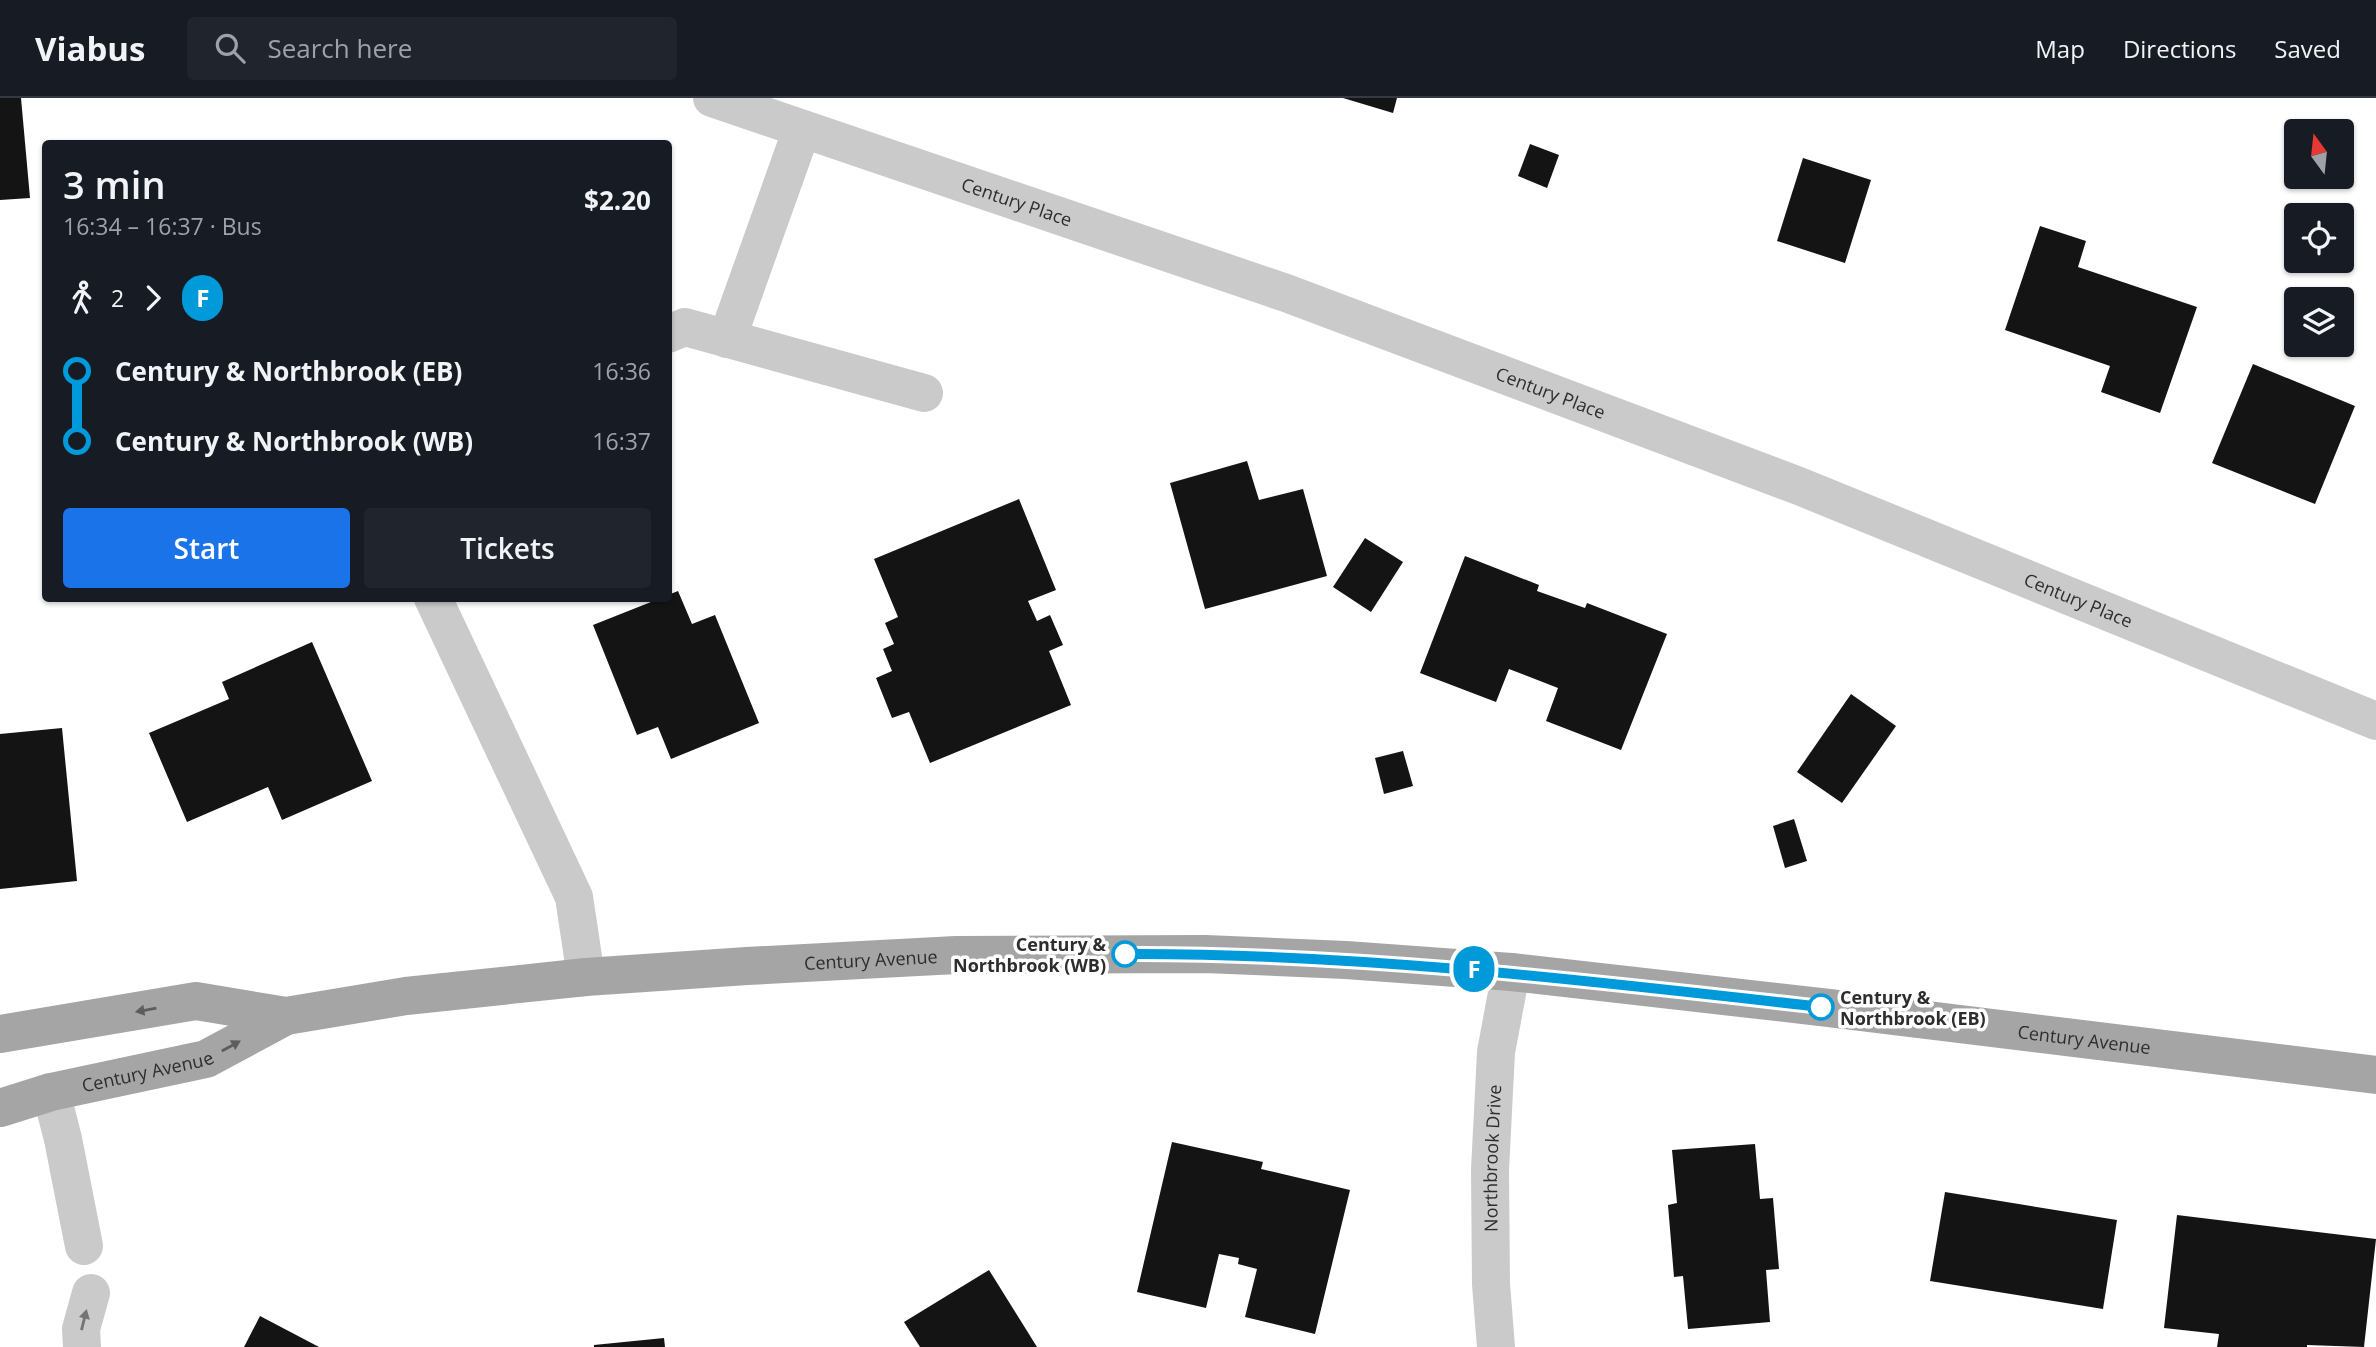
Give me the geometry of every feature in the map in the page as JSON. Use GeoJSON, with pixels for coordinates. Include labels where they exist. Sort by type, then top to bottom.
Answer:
{"type":"FeatureCollection","features":[{"type":"Feature","properties":{"kind":"main road","name":"Century Avenue"},"geometry":{"type":"LineString","coordinates":[[0,1108],[51,1091],[206,1059],[286,1016],[406,996],[586,977],[747,965],[997,955],[1205,954],[1346,960],[1511,972],[1842,1009],[2376,1075]]}},
{"type":"Feature","properties":{"kind":"main road","name":"Century Avenue"},"geometry":{"type":"LineString","coordinates":[[0,1034],[196,1001],[286,1016]]}},
{"type":"Feature","properties":{"kind":"street","name":"Century Place"},"geometry":{"type":"LineString","coordinates":[[712,98],[1286,293],[1799,486],[2376,721]]}},
{"type":"Feature","properties":{"kind":"street"},"geometry":{"type":"LineString","coordinates":[[727,339],[802,129]]}},
{"type":"Feature","properties":{"kind":"street"},"geometry":{"type":"LineString","coordinates":[[672,332],[685,327],[925,393]]}},
{"type":"Feature","properties":{"kind":"street"},"geometry":{"type":"LineString","coordinates":[[435,602],[574,897],[586,977]]}},
{"type":"Feature","properties":{"kind":"street","name":"Northbrook Drive"},"geometry":{"type":"LineString","coordinates":[[1496,1347],[1490,1170],[1496,1052],[1511,972]]}},
{"type":"Feature","properties":{"kind":"street"},"geometry":{"type":"LineString","coordinates":[[51,1091],[84,1246]]}},
{"type":"Feature","properties":{"kind":"street"},"geometry":{"type":"LineString","coordinates":[[82,1347],[80,1329],[91,1293]]}},
{"type":"Feature","properties":{"kind":"building"},"geometry":{"type":"Polygon","coordinates":[[[0,98],[21,98],[30,198],[0,200],[0,98]]]}},
{"type":"Feature","properties":{"kind":"building"},"geometry":{"type":"Polygon","coordinates":[[[1343,98],[1397,98],[1393,113],[1343,98]]]}},
{"type":"Feature","properties":{"kind":"building"},"geometry":{"type":"Polygon","coordinates":[[[1530,144],[1559,155],[1547,188],[1518,176],[1530,144]]]}},
{"type":"Feature","properties":{"kind":"building"},"geometry":{"type":"Polygon","coordinates":[[[1803,158],[1871,180],[1845,263],[1777,241],[1803,158]]]}},
{"type":"Feature","properties":{"kind":"building"},"geometry":{"type":"Polygon","coordinates":[[[2040,226],[2086,241],[2078,267],[2197,307],[2160,413],[2101,392],[2110,366],[2005,330],[2040,226]]]}},
{"type":"Feature","properties":{"kind":"building"},"geometry":{"type":"Polygon","coordinates":[[[2253,364],[2355,406],[2315,504],[2212,463],[2253,364]]]}},
{"type":"Feature","properties":{"kind":"building"},"geometry":{"type":"Polygon","coordinates":[[[1247,461],[1259,500],[1303,489],[1327,576],[1205,609],[1170,483],[1247,461]]]}},
{"type":"Feature","properties":{"kind":"building"},"geometry":{"type":"Polygon","coordinates":[[[1019,499],[1056,590],[1028,601],[1037,621],[1050,615],[1063,645],[1049,651],[1071,705],[930,763],[909,712],[892,718],[876,678],[892,671],[883,649],[894,644],[885,623],[898,617],[874,559],[1019,499]]]}},
{"type":"Feature","properties":{"kind":"building"},"geometry":{"type":"Polygon","coordinates":[[[1365,538],[1403,562],[1371,612],[1333,587],[1365,538]]]}},
{"type":"Feature","properties":{"kind":"building"},"geometry":{"type":"Polygon","coordinates":[[[1465,556],[1539,585],[1537,591],[1585,608],[1587,603],[1667,634],[1621,750],[1546,721],[1558,688],[1509,669],[1496,702],[1420,673],[1465,556]]]}},
{"type":"Feature","properties":{"kind":"building"},"geometry":{"type":"Polygon","coordinates":[[[678,591],[692,624],[715,615],[759,723],[671,759],[658,727],[637,735],[593,625],[651,602],[672,602],[672,593],[678,591]]]}},
{"type":"Feature","properties":{"kind":"building"},"geometry":{"type":"Polygon","coordinates":[[[312,642],[372,781],[282,820],[268,787],[187,822],[149,733],[229,699],[222,682],[312,642]]]}},
{"type":"Feature","properties":{"kind":"building"},"geometry":{"type":"Polygon","coordinates":[[[1851,694],[1896,726],[1842,803],[1797,772],[1851,694]]]}},
{"type":"Feature","properties":{"kind":"building"},"geometry":{"type":"Polygon","coordinates":[[[62,728],[77,881],[0,889],[0,734],[62,728]]]}},
{"type":"Feature","properties":{"kind":"building"},"geometry":{"type":"Polygon","coordinates":[[[1403,751],[1413,786],[1384,794],[1375,758],[1403,751]]]}},
{"type":"Feature","properties":{"kind":"building"},"geometry":{"type":"Polygon","coordinates":[[[1794,819],[1807,861],[1785,868],[1773,826],[1794,819]]]}},
{"type":"Feature","properties":{"kind":"building"},"geometry":{"type":"Polygon","coordinates":[[[1172,1142],[1263,1162],[1261,1169],[1350,1190],[1315,1334],[1245,1317],[1257,1269],[1238,1264],[1239,1258],[1219,1254],[1206,1308],[1137,1292],[1172,1142]]]}},
{"type":"Feature","properties":{"kind":"building"},"geometry":{"type":"Polygon","coordinates":[[[1755,1144],[1760,1199],[1773,1198],[1779,1269],[1766,1270],[1770,1322],[1688,1329],[1683,1276],[1674,1277],[1668,1205],[1677,1203],[1672,1150],[1755,1144]]]}},
{"type":"Feature","properties":{"kind":"building"},"geometry":{"type":"Polygon","coordinates":[[[1945,1192],[2117,1220],[2103,1309],[1930,1281],[1945,1192]]]}},
{"type":"Feature","properties":{"kind":"building"},"geometry":{"type":"Polygon","coordinates":[[[2177,1215],[2376,1239],[2364,1347],[2217,1347],[2219,1334],[2164,1328],[2177,1215]]]}},
{"type":"Feature","properties":{"kind":"building"},"geometry":{"type":"Polygon","coordinates":[[[989,1270],[1037,1347],[920,1347],[904,1322],[989,1270]]]}},
{"type":"Feature","properties":{"kind":"building"},"geometry":{"type":"Polygon","coordinates":[[[260,1316],[319,1347],[244,1347],[260,1316]]]}},
{"type":"Feature","properties":{"kind":"building"},"geometry":{"type":"Polygon","coordinates":[[[664,1338],[665,1347],[594,1347],[594,1345],[664,1338]]]}},
{"type":"Feature","properties":{"kind":"bus line","name":"F"},"geometry":{"type":"LineString","coordinates":[[1125,954],[1205,954],[1346,960],[1511,972],[1821,1007]]}},
{"type":"Feature","properties":{"kind":"place","name":"Century & Northbrook (WB)"},"geometry":{"type":"Point","coordinates":[1125,954]}},
{"type":"Feature","properties":{"kind":"place","name":"Century & Northbrook (EB)"},"geometry":{"type":"Point","coordinates":[1821,1007]}}]}
